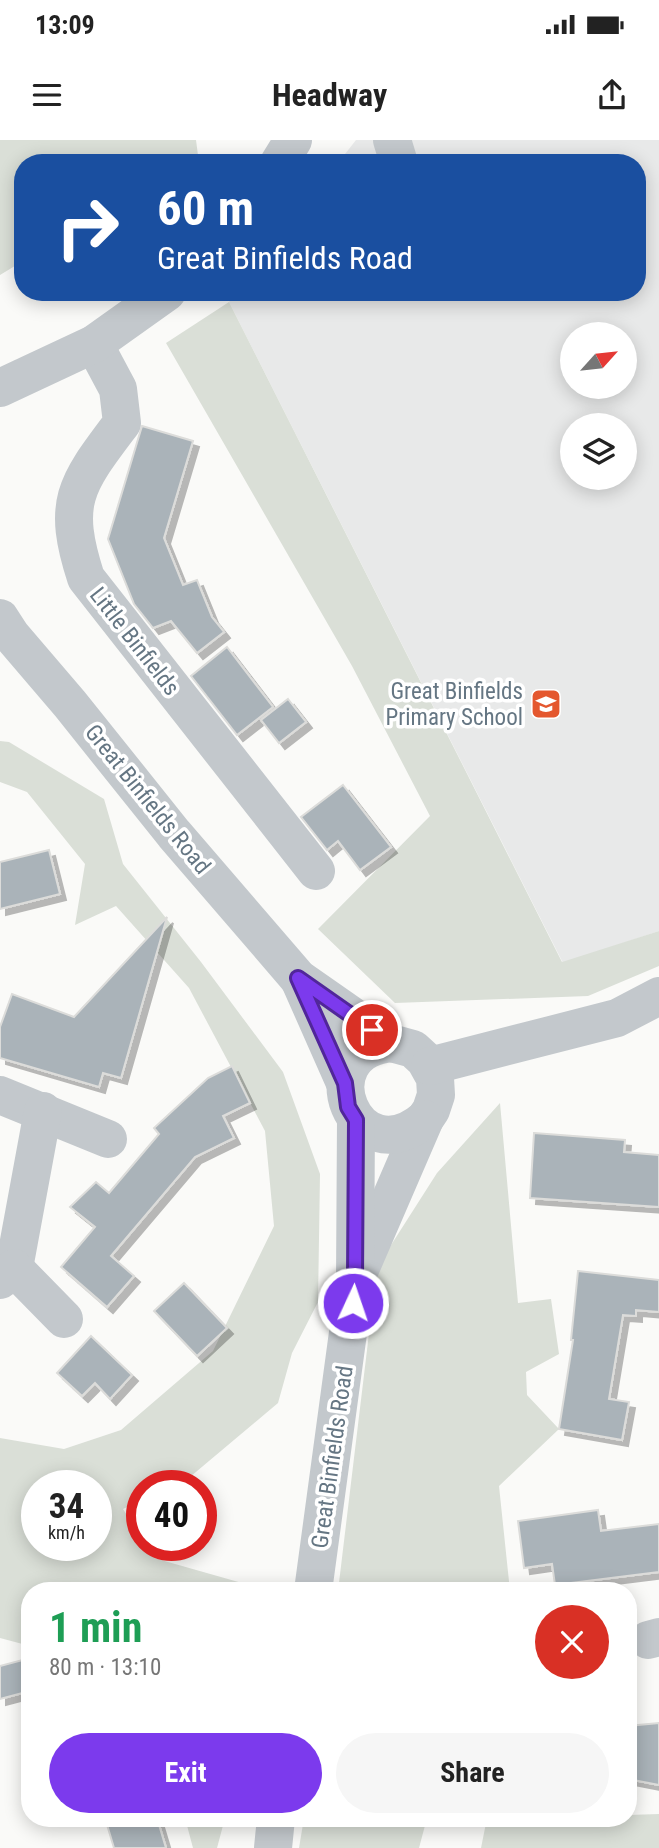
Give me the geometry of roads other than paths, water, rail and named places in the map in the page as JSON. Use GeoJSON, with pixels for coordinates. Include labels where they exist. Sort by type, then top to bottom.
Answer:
{"type":"FeatureCollection","features":[{"type":"Feature","properties":{"kind":"street"},"geometry":{"type":"LineString","coordinates":[[0,388],[94,344],[154,301]]}},
{"type":"Feature","properties":{"kind":"street","name":"Little Binfields"},"geometry":{"type":"LineString","coordinates":[[94,344],[118,389],[122,423],[79,485],[72,516],[75,543],[86,578],[316,871]]}},
{"type":"Feature","properties":{"kind":"street","name":"Great Binfields Road"},"geometry":{"type":"LineString","coordinates":[[4,633],[70,704],[174,834],[298,978],[391,1043],[413,1049],[430,1093],[355,1281]]}},
{"type":"Feature","properties":{"kind":"street","name":"Great Binfields Road"},"geometry":{"type":"LineString","coordinates":[[298,978],[345,1083],[348,1107],[356,1120],[355,1281],[314,1582]]}},
{"type":"Feature","properties":{"kind":"street"},"geometry":{"type":"LineString","coordinates":[[356,1120],[367,1129],[383,1135],[398,1135],[413,1129],[430,1093],[489,1049],[617,1017],[659,997]]}},
{"type":"Feature","properties":{"kind":"street"},"geometry":{"type":"LineString","coordinates":[[345,1083],[353,1063],[364,1052],[391,1043]]}},
{"type":"Feature","properties":{"kind":"street"},"geometry":{"type":"LineString","coordinates":[[0,1096],[108,1139]]}},
{"type":"Feature","properties":{"kind":"street"},"geometry":{"type":"LineString","coordinates":[[43,1111],[7,1274],[64,1319]]}},
{"type":"Feature","properties":{"kind":"street"},"geometry":{"type":"LineString","coordinates":[[272,1848],[275,1827]]}},
{"type":"Feature","properties":{"kind":"place","name":"Great Binfields Primary School"},"geometry":{"type":"Point","coordinates":[546,704]}}]}
